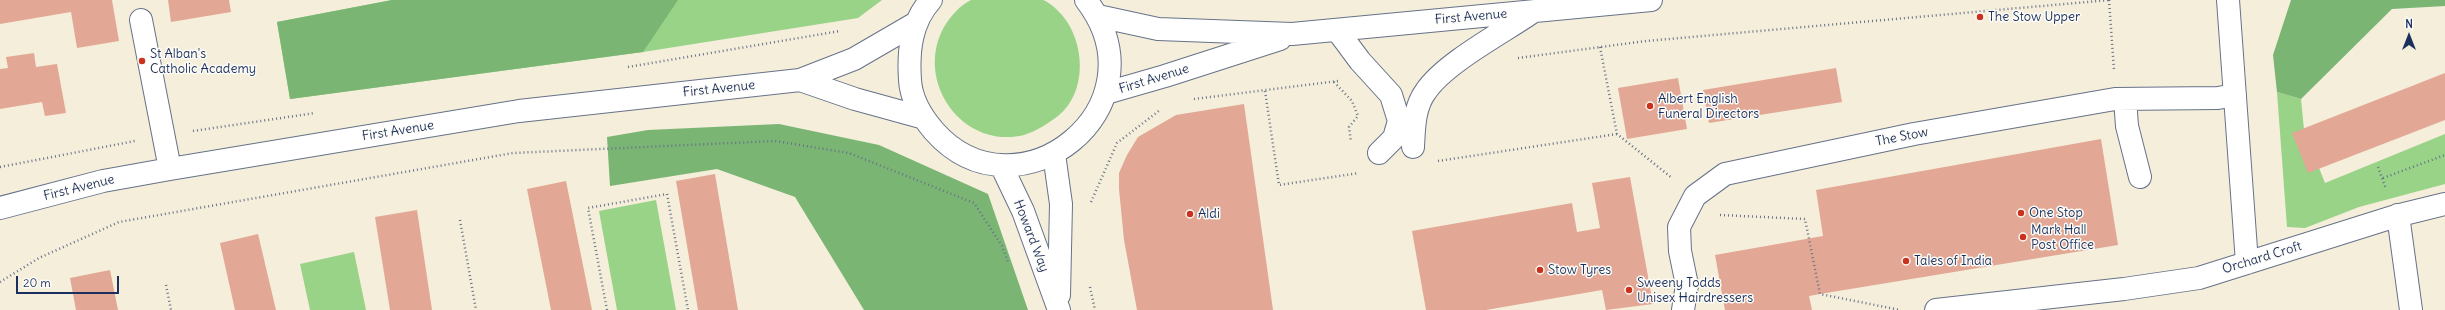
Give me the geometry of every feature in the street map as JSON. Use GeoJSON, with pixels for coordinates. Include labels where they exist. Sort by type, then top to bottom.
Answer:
{"type":"FeatureCollection","features":[{"type":"Feature","properties":{"kind":"street"},"geometry":{"type":"LineString","coordinates":[[931,0],[916,23],[908,55],[910,88],[924,118],[944,142],[971,158],[1001,165],[1028,163],[1054,154],[1076,139],[1090,123],[1106,93],[1110,67],[1108,41],[1092,8]]}},
{"type":"Feature","properties":{"kind":"street","name":"First Avenue"},"geometry":{"type":"LineString","coordinates":[[1092,8],[1158,29],[1292,34],[1651,0]]}},
{"type":"Feature","properties":{"kind":"street"},"geometry":{"type":"LineString","coordinates":[[2228,0],[2247,263]]}},
{"type":"Feature","properties":{"kind":"street"},"geometry":{"type":"LineString","coordinates":[[1413,147],[1414,120],[1425,91],[1447,68],[1534,11]]}},
{"type":"Feature","properties":{"kind":"street"},"geometry":{"type":"LineString","coordinates":[[141,20],[170,169]]}},
{"type":"Feature","properties":{"kind":"street","name":"First Avenue"},"geometry":{"type":"LineString","coordinates":[[0,208],[103,181],[519,111],[800,80],[854,59],[916,23]]}},
{"type":"Feature","properties":{"kind":"street"},"geometry":{"type":"LineString","coordinates":[[1337,30],[1391,95],[1399,120],[1394,138],[1379,153]]}},
{"type":"Feature","properties":{"kind":"street","name":"First Avenue"},"geometry":{"type":"LineString","coordinates":[[1106,93],[1166,76],[1292,34]]}},
{"type":"Feature","properties":{"kind":"street","name":"First Avenue"},"geometry":{"type":"LineString","coordinates":[[800,80],[855,99],[924,118]]}},
{"type":"Feature","properties":{"kind":"street","name":"The Stow"},"geometry":{"type":"LineString","coordinates":[[1683,310],[1687,285],[1680,251],[1678,227],[1695,196],[1725,174],[1914,134],[2120,99],[2218,98],[2235,95]]}},
{"type":"Feature","properties":{"kind":"street"},"geometry":{"type":"LineString","coordinates":[[2120,99],[2140,177]]}},
{"type":"Feature","properties":{"kind":"street","name":"Howard Way"},"geometry":{"type":"LineString","coordinates":[[1054,154],[1060,204],[1059,309]]}},
{"type":"Feature","properties":{"kind":"street","name":"Howard Way"},"geometry":{"type":"LineString","coordinates":[[1001,165],[1023,211],[1059,309]]}},
{"type":"Feature","properties":{"kind":"street","name":"Orchard Croft"},"geometry":{"type":"LineString","coordinates":[[1936,310],[2124,289],[2200,278],[2398,215],[2445,204]]}},
{"type":"Feature","properties":{"kind":"street"},"geometry":{"type":"LineString","coordinates":[[2398,215],[2410,310]]}},
{"type":"Feature","properties":{"kind":"path"},"geometry":{"type":"LineString","coordinates":[[1516,58],[1600,47],[2109,0],[2120,99]]}},
{"type":"Feature","properties":{"kind":"path"},"geometry":{"type":"LineString","coordinates":[[1600,47],[1617,134],[1717,215],[1805,219],[1820,294],[1900,310]]}},
{"type":"Feature","properties":{"kind":"path"},"geometry":{"type":"LineString","coordinates":[[1192,100],[1374,76]]}},
{"type":"Feature","properties":{"kind":"path"},"geometry":{"type":"LineString","coordinates":[[1334,82],[1352,101],[1358,116],[1349,127],[1352,149]]}},
{"type":"Feature","properties":{"kind":"path"},"geometry":{"type":"LineString","coordinates":[[1265,91],[1279,185]]}},
{"type":"Feature","properties":{"kind":"path"},"geometry":{"type":"LineString","coordinates":[[1090,208],[1117,143],[1164,107]]}},
{"type":"Feature","properties":{"kind":"path"},"geometry":{"type":"LineString","coordinates":[[1595,138],[1617,134]]}},
{"type":"Feature","properties":{"kind":"path"},"geometry":{"type":"LineString","coordinates":[[0,282],[39,258],[119,222],[513,153],[776,141],[849,153],[974,203],[1002,246],[1010,267]]}},
{"type":"Feature","properties":{"kind":"path"},"geometry":{"type":"LineString","coordinates":[[2383,178],[2445,155]]}},
{"type":"Feature","properties":{"kind":"path"},"geometry":{"type":"LineString","coordinates":[[607,310],[588,208],[667,194],[688,310]]}},
{"type":"Feature","properties":{"kind":"path"},"geometry":{"type":"LineString","coordinates":[[460,220],[476,310]]}},
{"type":"Feature","properties":{"kind":"path"},"geometry":{"type":"LineString","coordinates":[[1089,280],[1095,310]]}},
{"type":"Feature","properties":{"kind":"path"},"geometry":{"type":"LineString","coordinates":[[166,285],[171,310]]}},
{"type":"Feature","properties":{"kind":"green space"},"geometry":{"type":"Polygon","coordinates":[[[392,0],[882,0],[858,18],[643,52],[290,99],[277,22],[392,0]]]}},
{"type":"Feature","properties":{"kind":"green space"},"geometry":{"type":"Polygon","coordinates":[[[392,0],[678,0],[643,52],[290,99],[277,22],[392,0]]]}},
{"type":"Feature","properties":{"kind":"green space"},"geometry":{"type":"Polygon","coordinates":[[[971,0],[1043,0],[1056,9],[1070,26],[1079,52],[1079,81],[1075,94],[1068,106],[1058,116],[1038,129],[1024,135],[1002,137],[981,132],[964,122],[950,107],[940,89],[935,69],[936,48],[944,27],[949,19],[959,8],[971,0]]]}},
{"type":"Feature","properties":{"kind":"green space"},"geometry":{"type":"Polygon","coordinates":[[[2291,0],[2445,0],[2445,6],[2392,9],[2301,99],[2277,92],[2273,55],[2291,0]]]}},
{"type":"Feature","properties":{"kind":"green space"},"geometry":{"type":"Polygon","coordinates":[[[2277,92],[2301,99],[2304,130],[2325,183],[2445,134],[2445,184],[2359,207],[2305,228],[2287,227],[2277,92]]]}},
{"type":"Feature","properties":{"kind":"green space"},"geometry":{"type":"Polygon","coordinates":[[[779,124],[879,145],[988,194],[1028,310],[864,310],[795,197],[717,169],[610,186],[607,137],[648,130],[779,124]]]}},
{"type":"Feature","properties":{"kind":"green space"},"geometry":{"type":"Polygon","coordinates":[[[656,200],[676,310],[617,310],[599,211],[656,200]]]}},
{"type":"Feature","properties":{"kind":"green space"},"geometry":{"type":"Polygon","coordinates":[[[354,252],[366,310],[310,310],[300,264],[354,252]]]}},
{"type":"Feature","properties":{"kind":"building"},"geometry":{"type":"Polygon","coordinates":[[[0,0],[112,0],[119,41],[77,48],[71,12],[0,24],[0,0]]]}},
{"type":"Feature","properties":{"kind":"building"},"geometry":{"type":"Polygon","coordinates":[[[168,0],[229,0],[231,12],[171,22],[168,0]]]}},
{"type":"Feature","properties":{"kind":"building"},"geometry":{"type":"Polygon","coordinates":[[[34,53],[36,67],[57,64],[66,113],[45,116],[42,102],[0,109],[0,69],[8,68],[6,57],[34,53]]]}},
{"type":"Feature","properties":{"kind":"building"},"geometry":{"type":"Polygon","coordinates":[[[1836,68],[1842,102],[1709,123],[1703,90],[1836,68]]]}},
{"type":"Feature","properties":{"kind":"building"},"geometry":{"type":"Polygon","coordinates":[[[2445,73],[2445,120],[2308,173],[2292,133],[2445,73]]]}},
{"type":"Feature","properties":{"kind":"building"},"geometry":{"type":"Polygon","coordinates":[[[1678,78],[1687,129],[1627,139],[1618,88],[1678,78]]]}},
{"type":"Feature","properties":{"kind":"building","name":"Aldi"},"geometry":{"type":"Polygon","coordinates":[[[1244,104],[1273,310],[1137,310],[1124,240],[1119,189],[1119,173],[1127,155],[1138,137],[1176,115],[1244,104]]]}},
{"type":"Feature","properties":{"kind":"building"},"geometry":{"type":"Polygon","coordinates":[[[2101,139],[2118,245],[1809,296],[1812,310],[1725,310],[1715,255],[1823,236],[1816,190],[2101,139]]]}},
{"type":"Feature","properties":{"kind":"building"},"geometry":{"type":"Polygon","coordinates":[[[715,174],[738,310],[698,310],[676,181],[715,174]]]}},
{"type":"Feature","properties":{"kind":"building"},"geometry":{"type":"Polygon","coordinates":[[[1630,177],[1653,304],[1606,310],[1602,290],[1486,310],[1426,310],[1412,231],[1572,203],[1577,232],[1600,228],[1592,183],[1630,177]]]}},
{"type":"Feature","properties":{"kind":"building"},"geometry":{"type":"Polygon","coordinates":[[[566,181],[592,310],[551,310],[527,189],[566,181]]]}},
{"type":"Feature","properties":{"kind":"building"},"geometry":{"type":"Polygon","coordinates":[[[417,210],[432,310],[390,310],[375,217],[417,210]]]}},
{"type":"Feature","properties":{"kind":"building"},"geometry":{"type":"Polygon","coordinates":[[[258,234],[276,310],[235,310],[220,243],[258,234]]]}},
{"type":"Feature","properties":{"kind":"building"},"geometry":{"type":"Polygon","coordinates":[[[110,270],[118,310],[76,310],[70,278],[110,270]]]}},
{"type":"Feature","properties":{"kind":"place","name":"The Stow Upper"},"geometry":{"type":"Point","coordinates":[1980,17]}},
{"type":"Feature","properties":{"kind":"place","name":"St Alban's Catholic Academy"},"geometry":{"type":"Point","coordinates":[142,61]}},
{"type":"Feature","properties":{"kind":"place","name":"Albert English Funeral Directors"},"geometry":{"type":"Point","coordinates":[1650,106]}},
{"type":"Feature","properties":{"kind":"place","name":"One Stop"},"geometry":{"type":"Point","coordinates":[2021,213]}},
{"type":"Feature","properties":{"kind":"place","name":"Aldi"},"geometry":{"type":"Point","coordinates":[1190,214]}},
{"type":"Feature","properties":{"kind":"place","name":"Mark Hall Post Office"},"geometry":{"type":"Point","coordinates":[2023,237]}},
{"type":"Feature","properties":{"kind":"place","name":"Tales of India"},"geometry":{"type":"Point","coordinates":[1906,261]}},
{"type":"Feature","properties":{"kind":"place","name":"Stow Tyres"},"geometry":{"type":"Point","coordinates":[1540,270]}},
{"type":"Feature","properties":{"kind":"place","name":"Sweeny Todds Unisex Hairdressers"},"geometry":{"type":"Point","coordinates":[1629,290]}}]}
